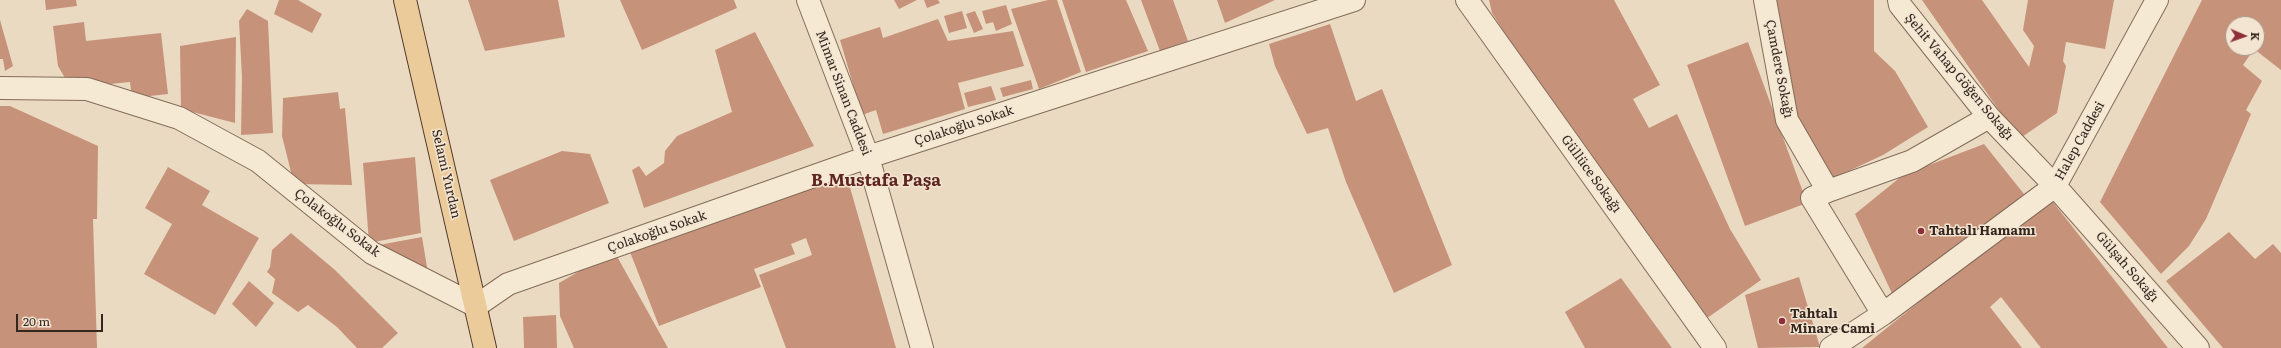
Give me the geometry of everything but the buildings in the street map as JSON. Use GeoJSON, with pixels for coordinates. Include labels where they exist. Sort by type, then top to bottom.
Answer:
{"type":"FeatureCollection","features":[{"type":"Feature","properties":{"kind":"main road","name":"Selami Yurdan"},"geometry":{"type":"LineString","coordinates":[[405,0],[485,348]]}},
{"type":"Feature","properties":{"kind":"street","name":"Mimar Sinan Caddesi"},"geometry":{"type":"LineString","coordinates":[[808,0],[868,157],[922,348]]}},
{"type":"Feature","properties":{"kind":"street","name":"Çolakoğlu Sokak"},"geometry":{"type":"LineString","coordinates":[[0,88],[87,89],[179,118],[258,161],[372,253],[476,306],[508,284],[868,157],[1354,0]]}},
{"type":"Feature","properties":{"kind":"street","name":"Güllüce Sokağı"},"geometry":{"type":"LineString","coordinates":[[1467,0],[1716,348]]}},
{"type":"Feature","properties":{"kind":"street","name":"Çamdere Sokağı"},"geometry":{"type":"LineString","coordinates":[[1765,0],[1787,120],[1828,191]]}},
{"type":"Feature","properties":{"kind":"street","name":"Şehit Vahap Göğen Sokağı"},"geometry":{"type":"LineString","coordinates":[[1899,0],[1900,6],[1989,117],[2055,186]]}},
{"type":"Feature","properties":{"kind":"street","name":"Halep Caddesi"},"geometry":{"type":"LineString","coordinates":[[1831,348],[1883,314],[2055,186],[2157,0]]}},
{"type":"Feature","properties":{"kind":"street"},"geometry":{"type":"LineString","coordinates":[[1883,314],[1812,198],[1912,161],[1989,117]]}},
{"type":"Feature","properties":{"kind":"street","name":"Gülşah Sokağı"},"geometry":{"type":"LineString","coordinates":[[2055,186],[2198,348]]}},
{"type":"Feature","properties":{"kind":"place","name":"Tahtalı Hamamı"},"geometry":{"type":"Point","coordinates":[1921,231]}},
{"type":"Feature","properties":{"kind":"place","name":"Tahtalı Minare Cami"},"geometry":{"type":"Point","coordinates":[1782,321]}},
{"type":"Feature","properties":{"kind":"district","name":"B.Mustafa Paşa"},"geometry":{"type":"Point","coordinates":[876,181]}}]}
